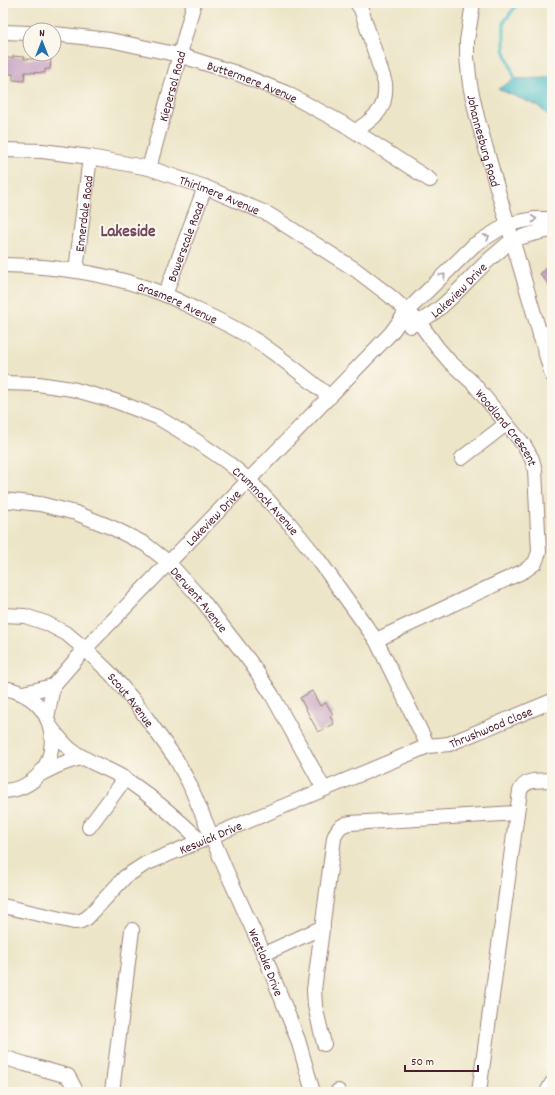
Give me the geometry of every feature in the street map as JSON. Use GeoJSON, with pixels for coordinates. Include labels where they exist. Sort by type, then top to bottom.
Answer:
{"type":"FeatureCollection","features":[{"type":"Feature","properties":{"kind":"street","name":"Kiepersol Road"},"geometry":{"type":"LineString","coordinates":[[148,168],[194,3]]}},
{"type":"Feature","properties":{"kind":"street"},"geometry":{"type":"LineString","coordinates":[[356,131],[376,115],[383,105],[386,94],[386,83],[361,9],[357,3]]}},
{"type":"Feature","properties":{"kind":"street","name":"Johannesburg Road"},"geometry":{"type":"LineString","coordinates":[[473,3],[469,25],[467,57],[470,85],[475,104],[496,150],[516,239],[534,290],[548,337],[552,375]]}},
{"type":"Feature","properties":{"kind":"street"},"geometry":{"type":"LineString","coordinates":[[3,32],[22,33]]}},
{"type":"Feature","properties":{"kind":"street","name":"Buttermere Avenue"},"geometry":{"type":"LineString","coordinates":[[62,35],[110,40],[179,55],[236,73],[286,93],[356,131],[430,180]]}},
{"type":"Feature","properties":{"kind":"street","name":"Thirlmere Avenue"},"geometry":{"type":"LineString","coordinates":[[3,150],[42,150],[90,157],[148,168],[205,187],[268,214],[356,270],[407,311]]}},
{"type":"Feature","properties":{"kind":"street","name":"Ennerdale Road"},"geometry":{"type":"LineString","coordinates":[[76,270],[90,157]]}},
{"type":"Feature","properties":{"kind":"street","name":"Bowerscale Road"},"geometry":{"type":"LineString","coordinates":[[165,295],[205,187]]}},
{"type":"Feature","properties":{"kind":"street"},"geometry":{"type":"LineString","coordinates":[[512,223],[534,219],[552,219]]}},
{"type":"Feature","properties":{"kind":"street","name":"Lakeview Drive"},"geometry":{"type":"LineString","coordinates":[[39,774],[46,764],[51,752],[52,738],[49,722],[53,686],[85,648],[330,397],[391,333],[407,311],[474,245],[512,223]]}},
{"type":"Feature","properties":{"kind":"street"},"geometry":{"type":"LineString","coordinates":[[516,239],[552,230]]}},
{"type":"Feature","properties":{"kind":"street","name":"Lakeview Drive"},"geometry":{"type":"LineString","coordinates":[[391,333],[419,322],[454,295],[476,271],[516,239]]}},
{"type":"Feature","properties":{"kind":"street"},"geometry":{"type":"LineString","coordinates":[[461,258],[476,271]]}},
{"type":"Feature","properties":{"kind":"street","name":"Grasmere Avenue"},"geometry":{"type":"LineString","coordinates":[[3,265],[76,270],[123,281],[165,295],[217,319],[259,343],[330,397]]}},
{"type":"Feature","properties":{"kind":"street","name":"Woodland Crescent"},"geometry":{"type":"LineString","coordinates":[[376,640],[524,571],[535,563],[540,552],[535,470],[532,459],[524,445],[473,383],[450,362],[419,322],[407,311]]}},
{"type":"Feature","properties":{"kind":"street","name":"Crummock Avenue"},"geometry":{"type":"LineString","coordinates":[[3,383],[38,384],[72,389],[115,401],[157,417],[195,440],[249,480],[294,529],[332,577],[376,640],[428,746]]}},
{"type":"Feature","properties":{"kind":"street"},"geometry":{"type":"LineString","coordinates":[[462,458],[506,424]]}},
{"type":"Feature","properties":{"kind":"street","name":"Derwent Avenue"},"geometry":{"type":"LineString","coordinates":[[3,500],[40,504],[76,513],[113,528],[145,544],[168,562],[206,605],[272,695],[294,732],[324,789]]}},
{"type":"Feature","properties":{"kind":"street","name":"Scout Avenue"},"geometry":{"type":"LineString","coordinates":[[3,615],[25,616],[46,623],[67,634],[85,648],[111,674],[135,702],[176,759],[189,783],[206,839]]}},
{"type":"Feature","properties":{"kind":"street"},"geometry":{"type":"LineString","coordinates":[[3,688],[22,693],[53,686]]}},
{"type":"Feature","properties":{"kind":"street","name":"Westlake Drive"},"geometry":{"type":"LineString","coordinates":[[22,693],[37,703],[63,742],[71,749],[84,758],[125,779],[206,839],[264,954],[298,1040],[313,1092]]}},
{"type":"Feature","properties":{"kind":"street","name":"Thrushwood Close"},"geometry":{"type":"LineString","coordinates":[[428,746],[449,744],[552,701]]}},
{"type":"Feature","properties":{"kind":"street","name":"Keswick Drive"},"geometry":{"type":"LineString","coordinates":[[3,906],[74,922],[81,921],[87,918],[125,877],[145,864],[428,746]]}},
{"type":"Feature","properties":{"kind":"street"},"geometry":{"type":"LineString","coordinates":[[3,791],[10,791],[26,785],[39,774],[68,761],[84,758]]}},
{"type":"Feature","properties":{"kind":"street"},"geometry":{"type":"LineString","coordinates":[[89,827],[125,779]]}},
{"type":"Feature","properties":{"kind":"street"},"geometry":{"type":"LineString","coordinates":[[479,1092],[520,791],[525,783],[532,781],[552,780]]}},
{"type":"Feature","properties":{"kind":"street"},"geometry":{"type":"LineString","coordinates":[[324,1044],[314,990],[334,838],[337,830],[342,825],[362,822],[517,813]]}},
{"type":"Feature","properties":{"kind":"street"},"geometry":{"type":"LineString","coordinates":[[264,954],[323,927]]}},
{"type":"Feature","properties":{"kind":"street"},"geometry":{"type":"LineString","coordinates":[[112,1092],[132,930]]}},
{"type":"Feature","properties":{"kind":"street"},"geometry":{"type":"LineString","coordinates":[[3,1056],[68,1076],[75,1088],[74,1092]]}},
{"type":"Feature","properties":{"kind":"street"},"geometry":{"type":"LineString","coordinates":[[547,1092],[552,1083]]}},
{"type":"Feature","properties":{"kind":"water"},"geometry":{"type":"Polygon","coordinates":[[[552,75],[552,119],[538,106],[498,89],[515,79],[545,78],[552,75]]]}},
{"type":"Feature","properties":{"kind":"building"},"geometry":{"type":"Polygon","coordinates":[[[13,56],[22,57],[22,62],[51,62],[50,69],[45,69],[45,73],[25,72],[24,81],[13,80],[13,74],[3,74],[4,58],[13,58],[13,56]]]}},
{"type":"Feature","properties":{"kind":"building"},"geometry":{"type":"Polygon","coordinates":[[[552,264],[552,288],[540,274],[552,264]]]}},
{"type":"Feature","properties":{"kind":"building"},"geometry":{"type":"Polygon","coordinates":[[[312,691],[320,706],[326,703],[333,714],[330,716],[334,724],[318,732],[300,698],[312,691]]]}},
{"type":"Feature","properties":{"kind":"waterway"},"geometry":{"type":"LineString","coordinates":[[515,79],[504,49],[504,22],[518,3]]}},
{"type":"Feature","properties":{"kind":"district","name":"Lakeside"},"geometry":{"type":"Point","coordinates":[128,230]}}]}
